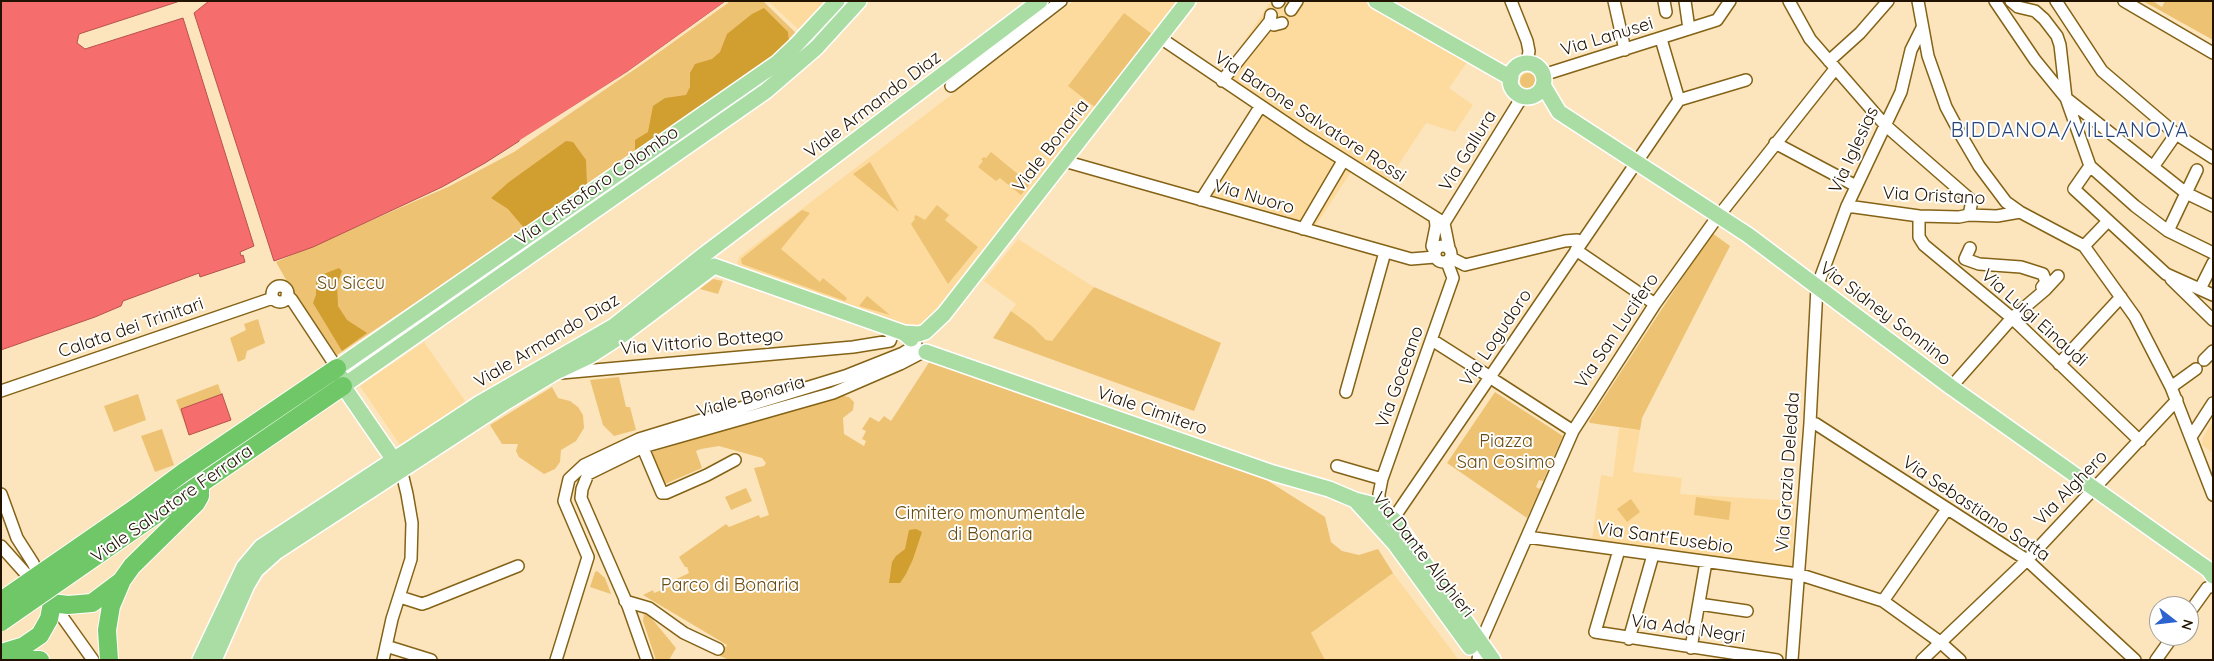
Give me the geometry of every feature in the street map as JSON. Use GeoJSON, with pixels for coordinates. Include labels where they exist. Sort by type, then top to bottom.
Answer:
{"type":"FeatureCollection","features":[{"type":"Feature","properties":{"kind":"highway","name":"Viale Salvatore Ferrara"},"geometry":{"type":"LineString","coordinates":[[1,622],[138,516],[184,472],[343,364]]}},
{"type":"Feature","properties":{"kind":"highway","name":"Viale Salvatore Ferrara"},"geometry":{"type":"LineString","coordinates":[[1,601],[138,516],[200,484],[343,386]]}},
{"type":"Feature","properties":{"kind":"highway"},"geometry":{"type":"LineString","coordinates":[[110,660],[107,630],[111,606],[122,580],[132,566],[196,503],[200,496],[200,484]]}},
{"type":"Feature","properties":{"kind":"highway"},"geometry":{"type":"LineString","coordinates":[[1,653],[24,646],[40,635],[49,619],[47,596],[68,605],[92,603],[122,580]]}},
{"type":"Feature","properties":{"kind":"highway"},"geometry":{"type":"LineString","coordinates":[[14,660],[40,660]]}},
{"type":"Feature","properties":{"kind":"main road","name":"Via Cristoforo Colombo"},"geometry":{"type":"LineString","coordinates":[[343,364],[777,63],[837,1]]}},
{"type":"Feature","properties":{"kind":"main road","name":"Via Cristoforo Colombo"},"geometry":{"type":"LineString","coordinates":[[343,386],[766,91],[816,48],[859,1]]}},
{"type":"Feature","properties":{"kind":"main road","name":"Viale Armando Diaz"},"geometry":{"type":"LineString","coordinates":[[200,660],[244,567],[261,547],[397,464],[554,374],[590,356],[621,336],[709,260],[1040,1]]}},
{"type":"Feature","properties":{"kind":"main road","name":"Viale Bonaria"},"geometry":{"type":"LineString","coordinates":[[920,342],[944,314],[1188,1]]}},
{"type":"Feature","properties":{"kind":"main road"},"geometry":{"type":"LineString","coordinates":[[1376,1],[1511,78]]}},
{"type":"Feature","properties":{"kind":"main road"},"geometry":{"type":"LineString","coordinates":[[1397,1],[1427,29]]}},
{"type":"Feature","properties":{"kind":"main road"},"geometry":{"type":"LineString","coordinates":[[1527,64],[1537,67],[1543,80],[1536,95],[1522,97],[1513,89],[1511,78],[1518,66],[1527,64]]}},
{"type":"Feature","properties":{"kind":"main road","name":"Via Sidney Sonnino"},"geometry":{"type":"LineString","coordinates":[[1543,80],[1559,112],[1748,235],[2211,578]]}},
{"type":"Feature","properties":{"kind":"main road","name":"Viale Armando Diaz"},"geometry":{"type":"LineString","coordinates":[[214,660],[247,585],[261,566],[276,552],[397,464],[527,375],[582,346],[614,326],[709,260]]}},
{"type":"Feature","properties":{"kind":"main road","name":"Viale Cimitero"},"geometry":{"type":"LineString","coordinates":[[709,260],[920,342],[1280,476],[1329,489],[1355,500]]}},
{"type":"Feature","properties":{"kind":"main road"},"geometry":{"type":"LineString","coordinates":[[343,364],[341,378],[343,386],[397,464]]}},
{"type":"Feature","properties":{"kind":"main road","name":"Via Dante Alighieri"},"geometry":{"type":"LineString","coordinates":[[1355,500],[1379,506],[1394,520],[1482,656]]}},
{"type":"Feature","properties":{"kind":"main road","name":"Via Dante Alighieri"},"geometry":{"type":"LineString","coordinates":[[1355,500],[1384,531],[1482,656]]}},
{"type":"Feature","properties":{"kind":"street","name":"Viale Armando Diaz"},"geometry":{"type":"LineString","coordinates":[[951,86],[1061,1]]}},
{"type":"Feature","properties":{"kind":"street"},"geometry":{"type":"LineString","coordinates":[[1511,1],[1527,41],[1529,51],[1527,64]]}},
{"type":"Feature","properties":{"kind":"street"},"geometry":{"type":"LineString","coordinates":[[1614,1],[1625,50]]}},
{"type":"Feature","properties":{"kind":"street"},"geometry":{"type":"LineString","coordinates":[[1685,1],[1689,29]]}},
{"type":"Feature","properties":{"kind":"street","name":"Via Lanusei"},"geometry":{"type":"LineString","coordinates":[[1543,80],[1625,50],[1717,20],[1730,1]]}},
{"type":"Feature","properties":{"kind":"street","name":"Via San Lucifero"},"geometry":{"type":"LineString","coordinates":[[1482,656],[1527,537],[1573,431],[1655,304],[1718,216],[1775,143],[1832,65],[1888,1]]}},
{"type":"Feature","properties":{"kind":"street"},"geometry":{"type":"LineString","coordinates":[[1918,1],[1928,56],[1939,89],[1962,137],[1997,191],[2020,212],[2084,246],[2121,297],[2135,317],[2171,387],[2213,495]]}},
{"type":"Feature","properties":{"kind":"street"},"geometry":{"type":"LineString","coordinates":[[1995,1],[2035,60],[2066,98],[2186,193],[2213,206]]}},
{"type":"Feature","properties":{"kind":"street"},"geometry":{"type":"LineString","coordinates":[[2010,1],[2018,7],[2035,11],[2057,36],[2060,45],[2066,98],[2090,166],[2135,206],[2168,231],[2213,253]]}},
{"type":"Feature","properties":{"kind":"street"},"geometry":{"type":"LineString","coordinates":[[2056,1],[2102,71],[2176,134],[2213,158]]}},
{"type":"Feature","properties":{"kind":"street"},"geometry":{"type":"LineString","coordinates":[[2124,1],[2213,54]]}},
{"type":"Feature","properties":{"kind":"street"},"geometry":{"type":"LineString","coordinates":[[1790,2],[1810,39],[1885,125],[1972,201],[1969,214]]}},
{"type":"Feature","properties":{"kind":"street"},"geometry":{"type":"LineString","coordinates":[[1222,81],[1274,20]]}},
{"type":"Feature","properties":{"kind":"street","name":"Via Iglesias"},"geometry":{"type":"LineString","coordinates":[[1816,287],[1847,206],[1901,92],[1911,50],[1922,28]]}},
{"type":"Feature","properties":{"kind":"street","name":"Via Barone Salvatore Rossi"},"geometry":{"type":"LineString","coordinates":[[1159,37],[1260,107],[1343,161],[1440,220]]}},
{"type":"Feature","properties":{"kind":"street"},"geometry":{"type":"LineString","coordinates":[[1661,39],[1678,100],[1746,80]]}},
{"type":"Feature","properties":{"kind":"street","name":"Via Gallura"},"geometry":{"type":"LineString","coordinates":[[1440,220],[1522,97]]}},
{"type":"Feature","properties":{"kind":"street","name":"Via Logudoro"},"geometry":{"type":"LineString","coordinates":[[1384,531],[1394,520],[1578,247],[1637,164],[1678,100]]}},
{"type":"Feature","properties":{"kind":"street"},"geometry":{"type":"LineString","coordinates":[[1201,200],[1260,107]]}},
{"type":"Feature","properties":{"kind":"street"},"geometry":{"type":"LineString","coordinates":[[2153,167],[2176,134]]}},
{"type":"Feature","properties":{"kind":"street"},"geometry":{"type":"LineString","coordinates":[[1775,143],[1856,186]]}},
{"type":"Feature","properties":{"kind":"street","name":"Via Nuoro"},"geometry":{"type":"LineString","coordinates":[[1064,160],[1411,259],[1435,255],[1441,246],[1449,256]]}},
{"type":"Feature","properties":{"kind":"street"},"geometry":{"type":"LineString","coordinates":[[1303,229],[1343,161]]}},
{"type":"Feature","properties":{"kind":"street"},"geometry":{"type":"LineString","coordinates":[[2090,166],[2074,189],[2213,320]]}},
{"type":"Feature","properties":{"kind":"street"},"geometry":{"type":"LineString","coordinates":[[2168,231],[2197,170]]}},
{"type":"Feature","properties":{"kind":"street","name":"Via Oristano"},"geometry":{"type":"LineString","coordinates":[[1847,206],[1919,216],[1959,217],[1969,214],[1997,216],[2020,212]]}},
{"type":"Feature","properties":{"kind":"street","name":"Via Luigi Einaudi"},"geometry":{"type":"LineString","coordinates":[[1919,216],[1919,237],[1924,245],[2012,318],[2140,442]]}},
{"type":"Feature","properties":{"kind":"street"},"geometry":{"type":"LineString","coordinates":[[1435,255],[1432,246],[1436,226],[1440,220]]}},
{"type":"Feature","properties":{"kind":"street","name":"Via Goceano"},"geometry":{"type":"LineString","coordinates":[[1379,506],[1382,479],[1453,278],[1440,220]]}},
{"type":"Feature","properties":{"kind":"street"},"geometry":{"type":"LineString","coordinates":[[2084,246],[2108,221]]}},
{"type":"Feature","properties":{"kind":"street"},"geometry":{"type":"LineString","coordinates":[[1449,256],[1465,265],[1565,241],[1577,240],[1578,247],[1655,304]]}},
{"type":"Feature","properties":{"kind":"street"},"geometry":{"type":"LineString","coordinates":[[1970,248],[1965,259],[1979,264],[2021,267],[2043,274],[2046,282],[2042,287],[2044,290]]}},
{"type":"Feature","properties":{"kind":"street"},"geometry":{"type":"LineString","coordinates":[[1346,392],[1385,252]]}},
{"type":"Feature","properties":{"kind":"street"},"geometry":{"type":"LineString","coordinates":[[2200,289],[2213,263]]}},
{"type":"Feature","properties":{"kind":"street"},"geometry":{"type":"LineString","coordinates":[[2166,274],[2213,295]]}},
{"type":"Feature","properties":{"kind":"street"},"geometry":{"type":"LineString","coordinates":[[1951,386],[2012,318],[2058,276]]}},
{"type":"Feature","properties":{"kind":"street","name":"Calata dei Trinitari"},"geometry":{"type":"LineString","coordinates":[[1,391],[273,298],[272,291],[279,286],[285,289],[287,295],[343,364]]}},
{"type":"Feature","properties":{"kind":"street","name":"Via Grazia Deledda"},"geometry":{"type":"LineString","coordinates":[[1792,660],[1810,422],[1816,287]]}},
{"type":"Feature","properties":{"kind":"street"},"geometry":{"type":"LineString","coordinates":[[2059,364],[2121,297]]}},
{"type":"Feature","properties":{"kind":"street"},"geometry":{"type":"LineString","coordinates":[[1432,340],[1573,431]]}},
{"type":"Feature","properties":{"kind":"street","name":"Via Vittorio Bottego"},"geometry":{"type":"LineString","coordinates":[[554,374],[853,347],[890,341],[920,342]]}},
{"type":"Feature","properties":{"kind":"street","name":"Viale Bonaria"},"geometry":{"type":"LineString","coordinates":[[564,501],[569,479],[584,465],[641,443],[845,376],[903,354],[920,342]]}},
{"type":"Feature","properties":{"kind":"street","name":"Viale Bonaria"},"geometry":{"type":"LineString","coordinates":[[581,498],[582,489],[588,474],[641,443],[833,393],[900,364],[920,342]]}},
{"type":"Feature","properties":{"kind":"street"},"geometry":{"type":"LineString","coordinates":[[853,347],[861,351],[866,357],[861,369]]}},
{"type":"Feature","properties":{"kind":"street"},"geometry":{"type":"LineString","coordinates":[[2204,360],[2213,351]]}},
{"type":"Feature","properties":{"kind":"street"},"geometry":{"type":"LineString","coordinates":[[2171,387],[2196,369]]}},
{"type":"Feature","properties":{"kind":"street","name":"Via Alghero"},"geometry":{"type":"LineString","coordinates":[[1922,660],[2027,560],[2140,442],[2177,400]]}},
{"type":"Feature","properties":{"kind":"street"},"geometry":{"type":"LineString","coordinates":[[2191,437],[2213,403]]}},
{"type":"Feature","properties":{"kind":"street","name":"Via Sebastiano Satta"},"geometry":{"type":"LineString","coordinates":[[1810,422],[1816,424],[2027,560],[2135,660]]}},
{"type":"Feature","properties":{"kind":"street"},"geometry":{"type":"LineString","coordinates":[[641,443],[660,490],[666,493],[719,470],[735,460]]}},
{"type":"Feature","properties":{"kind":"street"},"geometry":{"type":"LineString","coordinates":[[383,660],[392,619],[411,559],[412,523],[408,494],[397,464]]}},
{"type":"Feature","properties":{"kind":"street"},"geometry":{"type":"LineString","coordinates":[[1337,466],[1382,479]]}},
{"type":"Feature","properties":{"kind":"street"},"geometry":{"type":"LineString","coordinates":[[1,494],[4,512],[17,538],[40,575],[47,596]]}},
{"type":"Feature","properties":{"kind":"street"},"geometry":{"type":"LineString","coordinates":[[556,660],[588,557],[564,501],[581,498],[626,600],[647,660]]}},
{"type":"Feature","properties":{"kind":"street"},"geometry":{"type":"LineString","coordinates":[[1883,601],[1947,509]]}},
{"type":"Feature","properties":{"kind":"street","name":"Via Sant'Eusebio"},"geometry":{"type":"LineString","coordinates":[[1527,537],[1798,574],[1883,601],[1940,642],[1960,660]]}},
{"type":"Feature","properties":{"kind":"street"},"geometry":{"type":"LineString","coordinates":[[1,546],[32,582],[47,596],[92,660]]}},
{"type":"Feature","properties":{"kind":"street","name":"Via Ada Negri"},"geometry":{"type":"LineString","coordinates":[[1619,550],[1594,632],[1629,639],[1777,660]]}},
{"type":"Feature","properties":{"kind":"street"},"geometry":{"type":"LineString","coordinates":[[588,557],[603,551]]}},
{"type":"Feature","properties":{"kind":"street"},"geometry":{"type":"LineString","coordinates":[[1629,639],[1653,555]]}},
{"type":"Feature","properties":{"kind":"street"},"geometry":{"type":"LineString","coordinates":[[1691,648],[1706,562]]}},
{"type":"Feature","properties":{"kind":"street"},"geometry":{"type":"LineString","coordinates":[[400,597],[422,604],[518,566]]}},
{"type":"Feature","properties":{"kind":"street"},"geometry":{"type":"LineString","coordinates":[[2199,597],[2211,578]]}},
{"type":"Feature","properties":{"kind":"street"},"geometry":{"type":"LineString","coordinates":[[626,600],[649,608],[684,633],[718,649]]}},
{"type":"Feature","properties":{"kind":"street"},"geometry":{"type":"LineString","coordinates":[[1699,604],[1747,611]]}},
{"type":"Feature","properties":{"kind":"street"},"geometry":{"type":"LineString","coordinates":[[386,646],[431,660]]}},
{"type":"Feature","properties":{"kind":"street"},"geometry":{"type":"LineString","coordinates":[[2156,660],[2166,646]]}},
{"type":"Feature","properties":{"kind":"shaded area"},"geometry":{"type":"Polygon","coordinates":[[[1,1],[180,1],[79,34],[77,43],[85,49],[183,18],[254,246],[240,252],[245,262],[200,277],[199,273],[123,301],[121,306],[95,317],[1,350],[1,1]]]}},
{"type":"Feature","properties":{"kind":"shaded area"},"geometry":{"type":"Polygon","coordinates":[[[209,1],[726,1],[627,72],[485,163],[442,187],[313,247],[274,261],[194,13],[209,1]]]}},
{"type":"Feature","properties":{"kind":"shaded area"},"geometry":{"type":"Polygon","coordinates":[[[768,1],[826,1],[800,31],[768,1]]]}},
{"type":"Feature","properties":{"kind":"shaded area"},"geometry":{"type":"Polygon","coordinates":[[[1074,1],[1180,1],[925,325],[912,330],[739,266],[737,263],[739,257],[1074,1]]]}},
{"type":"Feature","properties":{"kind":"shaded area"},"geometry":{"type":"Polygon","coordinates":[[[1271,1],[1378,1],[1468,61],[1449,88],[1473,105],[1455,132],[1426,123],[1385,185],[1355,166],[1316,225],[1208,198],[1269,104],[1223,73],[1271,1]]]}},
{"type":"Feature","properties":{"kind":"shaded area"},"geometry":{"type":"Polygon","coordinates":[[[764,8],[788,32],[789,43],[774,57],[635,151],[635,140],[648,132],[653,106],[665,98],[686,95],[690,87],[690,73],[695,64],[712,59],[720,52],[727,34],[752,14],[764,8]]]}},
{"type":"Feature","properties":{"kind":"shaded area"},"geometry":{"type":"Polygon","coordinates":[[[566,141],[573,142],[586,160],[587,185],[525,229],[508,209],[491,198],[509,182],[566,141]]]}},
{"type":"Feature","properties":{"kind":"shaded area"},"geometry":{"type":"Polygon","coordinates":[[[1018,239],[1094,287],[1052,342],[1046,340],[1033,327],[1011,311],[1016,304],[984,281],[1018,239]]]}},
{"type":"Feature","properties":{"kind":"shaded area"},"geometry":{"type":"Polygon","coordinates":[[[339,268],[342,271],[337,285],[338,306],[347,320],[367,333],[342,351],[313,303],[316,295],[316,277],[339,268]]]}},
{"type":"Feature","properties":{"kind":"shaded area"},"geometry":{"type":"Polygon","coordinates":[[[424,342],[466,402],[400,445],[360,386],[424,342]]]}},
{"type":"Feature","properties":{"kind":"shaded area"},"geometry":{"type":"Polygon","coordinates":[[[222,394],[231,420],[189,435],[181,409],[222,394]]]}},
{"type":"Feature","properties":{"kind":"shaded area"},"geometry":{"type":"Polygon","coordinates":[[[2213,421],[2213,453],[2202,445],[2203,437],[2213,421]]]}},
{"type":"Feature","properties":{"kind":"shaded area"},"geometry":{"type":"Polygon","coordinates":[[[1619,428],[1640,430],[1633,472],[1682,478],[1680,494],[1794,501],[1792,567],[1592,539],[1601,475],[1613,477],[1619,428]]]}},
{"type":"Feature","properties":{"kind":"shaded area"},"geometry":{"type":"Polygon","coordinates":[[[916,529],[922,532],[906,574],[900,583],[889,583],[892,562],[905,549],[909,530],[916,529]]]}},
{"type":"Feature","properties":{"kind":"shaded area"},"geometry":{"type":"Polygon","coordinates":[[[1393,573],[1459,660],[1325,660],[1310,634],[1393,573]]]}},
{"type":"Feature","properties":{"kind":"green space","name":"Su Siccu"},"geometry":{"type":"Polygon","coordinates":[[[730,1],[763,1],[797,34],[774,57],[511,239],[337,355],[289,285],[276,262],[450,186],[514,152],[730,1]]]}},
{"type":"Feature","properties":{"kind":"green space"},"geometry":{"type":"Polygon","coordinates":[[[2143,1],[2153,1],[2162,7],[2165,1],[2213,1],[2213,40],[2143,1]]]}},
{"type":"Feature","properties":{"kind":"green space"},"geometry":{"type":"Polygon","coordinates":[[[1124,13],[1152,34],[1095,107],[1068,86],[1124,13]]]}},
{"type":"Feature","properties":{"kind":"green space"},"geometry":{"type":"Polygon","coordinates":[[[1525,73],[1531,73],[1536,78],[1534,87],[1525,89],[1520,84],[1520,78],[1525,73]]]}},
{"type":"Feature","properties":{"kind":"green space"},"geometry":{"type":"Polygon","coordinates":[[[991,152],[1030,184],[1021,195],[1000,178],[996,181],[978,167],[983,161],[981,159],[986,158],[991,152]]]}},
{"type":"Feature","properties":{"kind":"green space"},"geometry":{"type":"Polygon","coordinates":[[[870,162],[899,212],[853,174],[870,162]]]}},
{"type":"Feature","properties":{"kind":"green space"},"geometry":{"type":"Polygon","coordinates":[[[937,205],[949,215],[945,220],[978,247],[948,284],[911,224],[916,215],[925,220],[937,205]]]}},
{"type":"Feature","properties":{"kind":"green space"},"geometry":{"type":"Polygon","coordinates":[[[802,210],[810,213],[781,249],[820,282],[823,278],[847,298],[845,301],[742,264],[741,259],[802,210]]]}},
{"type":"Feature","properties":{"kind":"green space"},"geometry":{"type":"Polygon","coordinates":[[[1712,233],[1730,246],[1642,418],[1640,430],[1590,423],[1589,421],[1712,233]]]}},
{"type":"Feature","properties":{"kind":"green space"},"geometry":{"type":"Polygon","coordinates":[[[713,279],[723,281],[718,294],[700,289],[713,279]]]}},
{"type":"Feature","properties":{"kind":"green space"},"geometry":{"type":"Polygon","coordinates":[[[1094,287],[1221,343],[1194,411],[993,338],[1011,311],[1033,327],[1046,340],[1052,341],[1094,287]]]}},
{"type":"Feature","properties":{"kind":"green space"},"geometry":{"type":"Polygon","coordinates":[[[867,296],[890,315],[859,306],[867,296]]]}},
{"type":"Feature","properties":{"kind":"green space"},"geometry":{"type":"Polygon","coordinates":[[[258,319],[265,343],[247,351],[245,359],[238,362],[230,338],[246,330],[244,324],[258,319]]]}},
{"type":"Feature","properties":{"kind":"green space","name":"Cimitero monumentale di Bonaria"},"geometry":{"type":"Polygon","coordinates":[[[930,361],[1262,477],[1325,517],[1331,542],[1342,551],[1359,555],[1378,549],[1393,573],[1311,633],[1325,660],[729,660],[715,654],[721,645],[726,647],[727,645],[643,595],[653,590],[654,593],[669,587],[668,583],[689,573],[679,557],[726,524],[729,527],[759,515],[760,518],[769,515],[754,468],[764,466],[766,463],[762,458],[719,446],[701,449],[696,451],[702,468],[665,484],[652,452],[839,395],[849,397],[854,402],[853,410],[843,418],[844,434],[864,446],[866,441],[862,439],[866,431],[862,429],[870,417],[879,422],[884,416],[891,421],[930,361]]]}},
{"type":"Feature","properties":{"kind":"green space"},"geometry":{"type":"Polygon","coordinates":[[[619,377],[626,407],[630,407],[636,430],[614,436],[603,425],[590,380],[619,377]]]}},
{"type":"Feature","properties":{"kind":"green space"},"geometry":{"type":"Polygon","coordinates":[[[218,384],[231,420],[189,435],[176,400],[218,384]]]}},
{"type":"Feature","properties":{"kind":"green space"},"geometry":{"type":"Polygon","coordinates":[[[552,387],[558,398],[570,401],[578,407],[583,415],[584,428],[576,441],[561,450],[560,462],[555,469],[544,474],[519,457],[516,451],[518,444],[502,444],[490,425],[552,387]]]}},
{"type":"Feature","properties":{"kind":"green space","name":"Piazza San Cosimo"},"geometry":{"type":"Polygon","coordinates":[[[1495,392],[1563,436],[1543,481],[1539,480],[1536,487],[1540,489],[1527,518],[1447,463],[1495,392]]]}},
{"type":"Feature","properties":{"kind":"green space"},"geometry":{"type":"Polygon","coordinates":[[[138,394],[146,420],[114,432],[104,406],[138,394]]]}},
{"type":"Feature","properties":{"kind":"green space"},"geometry":{"type":"Polygon","coordinates":[[[162,429],[174,465],[155,472],[141,436],[162,429]]]}},
{"type":"Feature","properties":{"kind":"green space"},"geometry":{"type":"Polygon","coordinates":[[[746,488],[752,501],[731,510],[725,497],[746,488]]]}},
{"type":"Feature","properties":{"kind":"green space"},"geometry":{"type":"Polygon","coordinates":[[[1696,497],[1731,502],[1729,520],[1694,515],[1696,497]]]}},
{"type":"Feature","properties":{"kind":"green space"},"geometry":{"type":"Polygon","coordinates":[[[1631,499],[1640,512],[1627,522],[1617,509],[1631,499]]]}},
{"type":"Feature","properties":{"kind":"green space"},"geometry":{"type":"Polygon","coordinates":[[[597,571],[605,578],[611,594],[590,587],[597,571]]]}},
{"type":"Feature","properties":{"kind":"green space"},"geometry":{"type":"Polygon","coordinates":[[[644,613],[648,614],[676,648],[669,660],[656,660],[643,621],[644,613]]]}},
{"type":"Feature","properties":{"kind":"pier"},"geometry":{"type":"Polygon","coordinates":[[[726,1],[728,3],[638,67],[518,145],[520,140],[627,72],[726,1]]]}},
{"type":"Feature","properties":{"kind":"district","name":"BIDDANOA/VILLANOVA"},"geometry":{"type":"Point","coordinates":[2070,131]}},
{"type":"Feature","properties":{"kind":"park label","name":"Parco di Bonaria"},"geometry":{"type":"Point","coordinates":[730,586]}}]}
